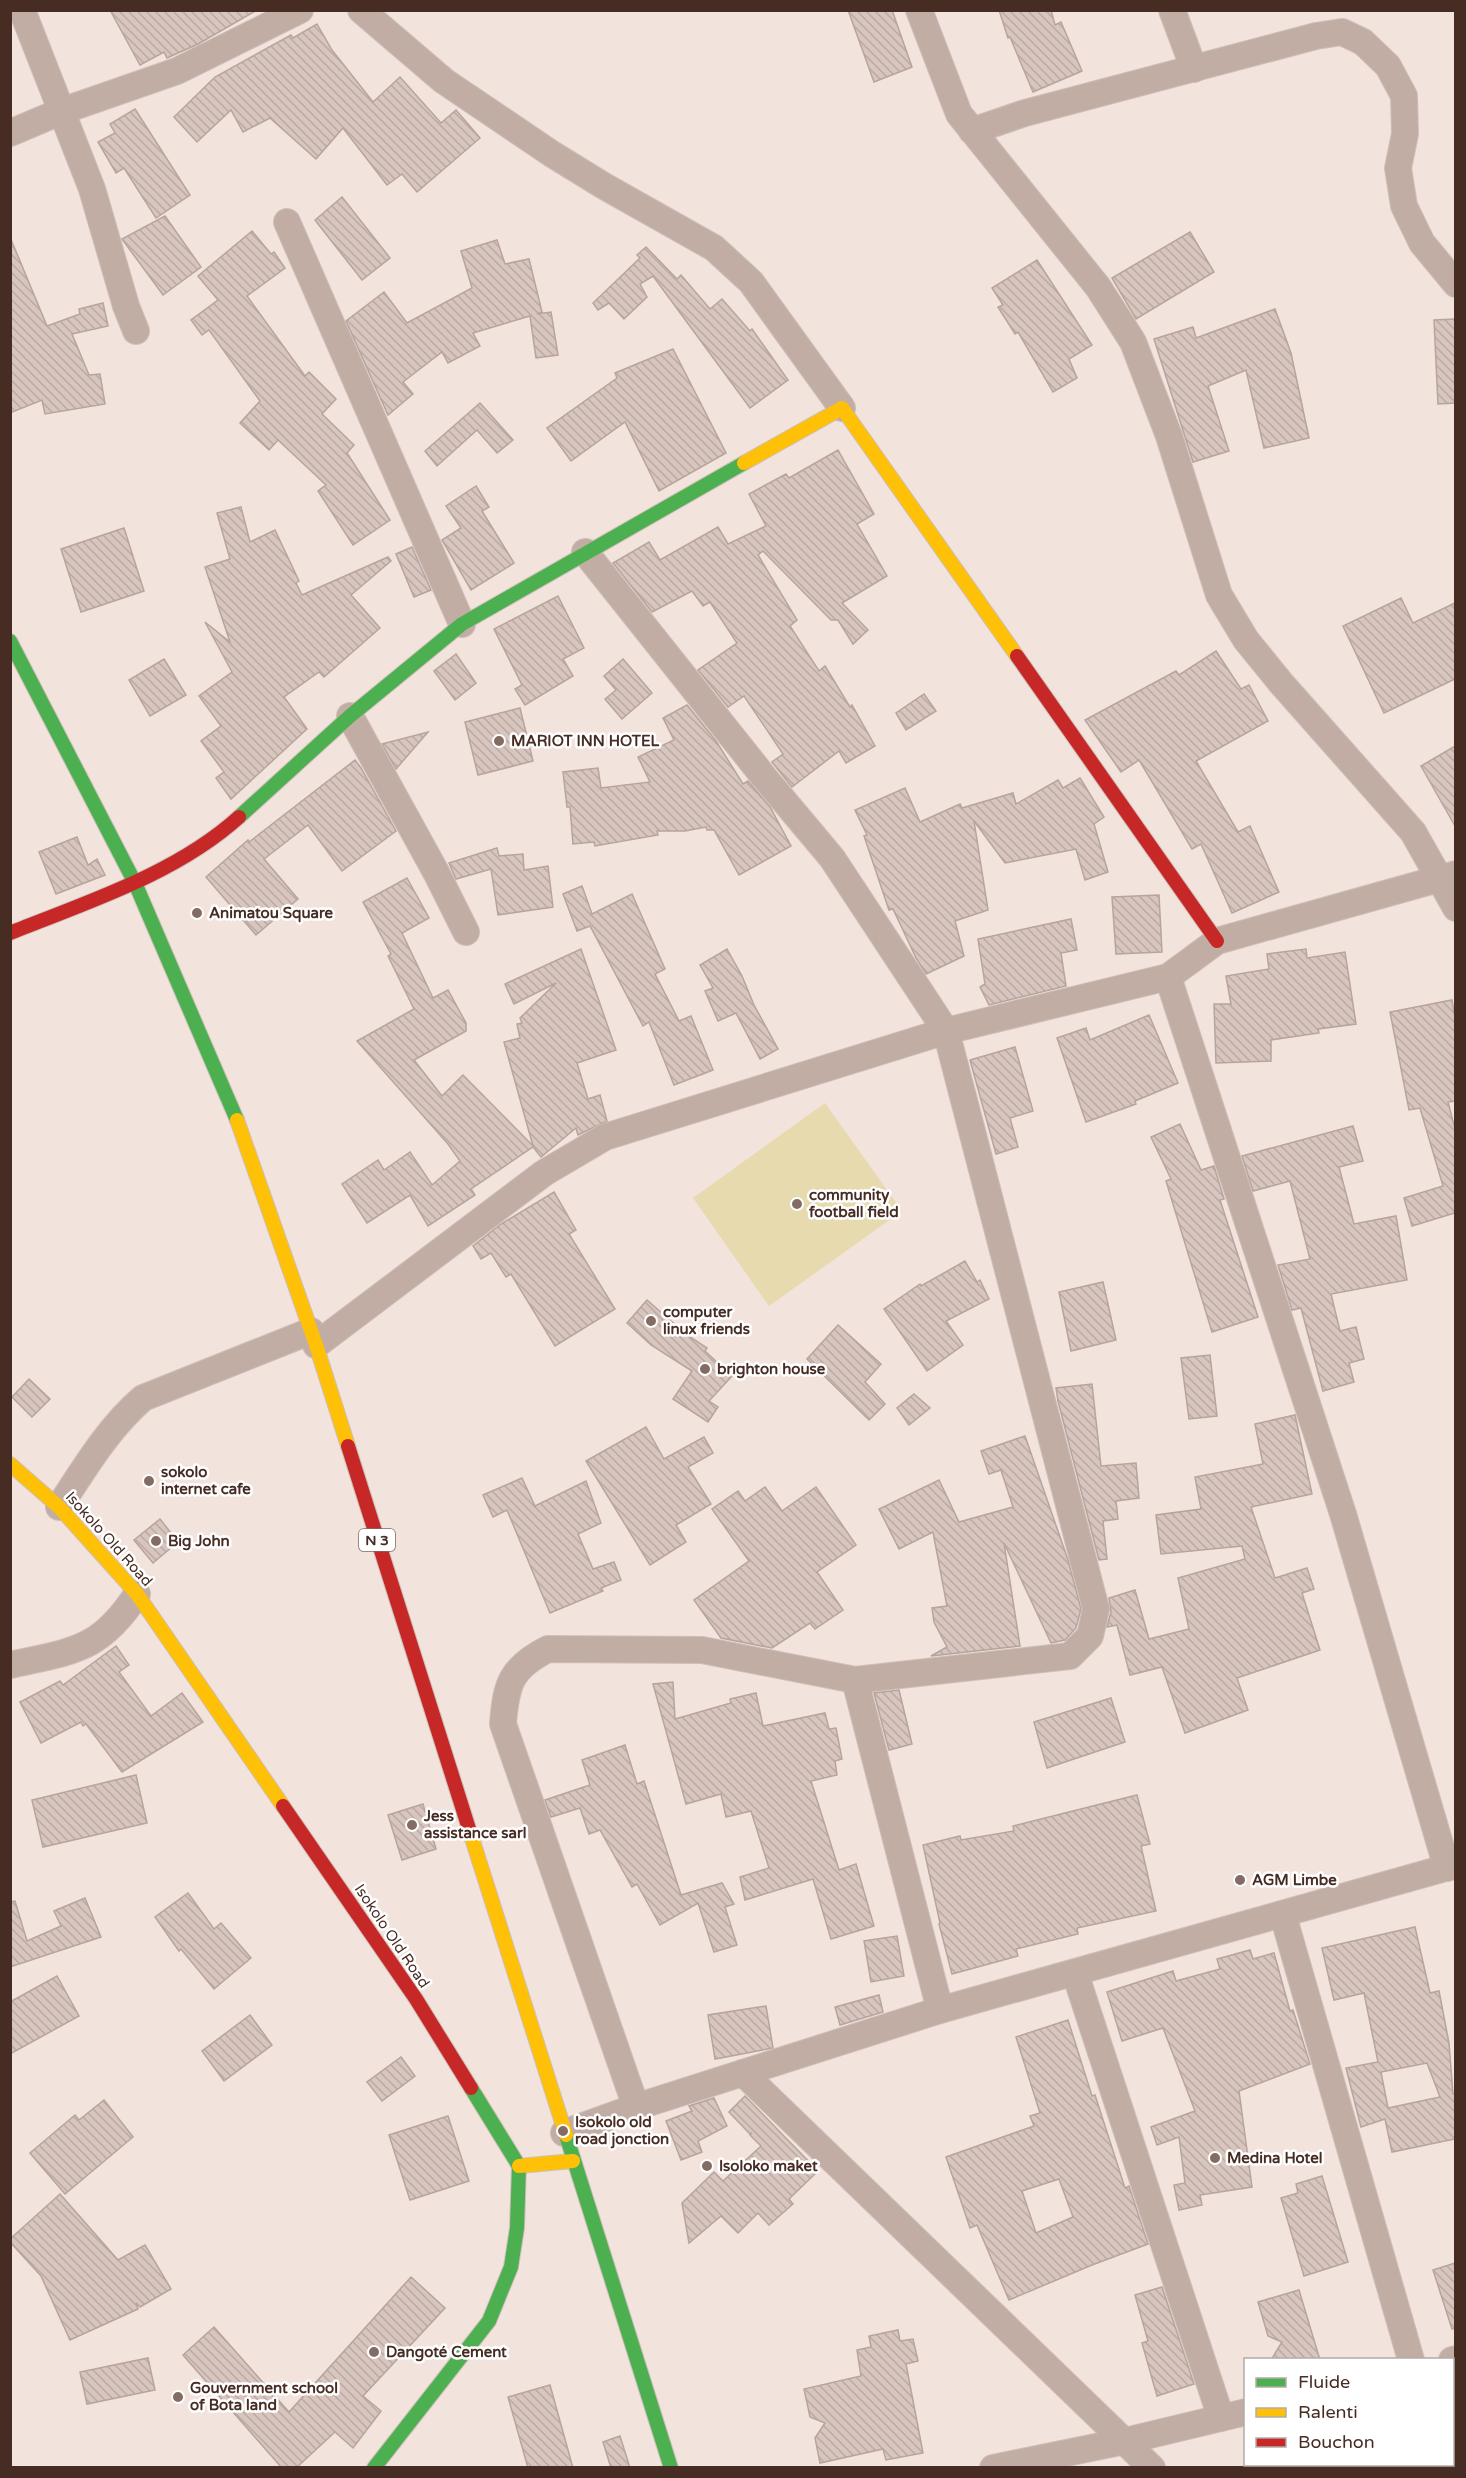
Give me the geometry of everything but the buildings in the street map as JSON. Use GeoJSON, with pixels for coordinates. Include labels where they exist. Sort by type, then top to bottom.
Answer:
{"type":"FeatureCollection","features":[{"type":"Feature","properties":{"kind":"main road"},"geometry":{"type":"LineString","coordinates":[[10,933],[135,883],[219,835],[350,716],[462,624],[585,552],[843,408],[1217,941]]}},
{"type":"Feature","properties":{"kind":"main road","name":"N 3"},"geometry":{"type":"LineString","coordinates":[[10,641],[135,883],[233,1110],[313,1338],[671,2468]]}},
{"type":"Feature","properties":{"kind":"main road","name":"Isokolo Old Road"},"geometry":{"type":"LineString","coordinates":[[10,1464],[59,1507],[137,1594],[416,1999],[519,2166]]}},
{"type":"Feature","properties":{"kind":"main road"},"geometry":{"type":"LineString","coordinates":[[374,2468],[489,2321],[511,2267],[517,2228],[519,2166],[573,2161]]}},
{"type":"Feature","properties":{"kind":"street"},"geometry":{"type":"LineString","coordinates":[[22,10],[92,189],[126,306],[136,331]]}},
{"type":"Feature","properties":{"kind":"street"},"geometry":{"type":"LineString","coordinates":[[10,133],[62,111],[177,71],[300,10]]}},
{"type":"Feature","properties":{"kind":"street"},"geometry":{"type":"LineString","coordinates":[[361,10],[444,81],[483,108],[604,186],[714,248],[751,282],[843,408]]}},
{"type":"Feature","properties":{"kind":"street"},"geometry":{"type":"LineString","coordinates":[[919,10],[959,114],[1098,287],[1133,342],[1169,436],[1219,595],[1246,640],[1281,683],[1405,823],[1448,876],[1455,908]]}},
{"type":"Feature","properties":{"kind":"street"},"geometry":{"type":"LineString","coordinates":[[1172,10],[1194,69]]}},
{"type":"Feature","properties":{"kind":"street"},"geometry":{"type":"LineString","coordinates":[[972,131],[1025,113],[1316,36],[1339,21],[1388,66],[1404,96],[1405,134],[1398,168],[1404,206],[1422,243],[1455,284]]}},
{"type":"Feature","properties":{"kind":"street"},"geometry":{"type":"LineString","coordinates":[[287,222],[462,624]]}},
{"type":"Feature","properties":{"kind":"street"},"geometry":{"type":"LineString","coordinates":[[585,552],[749,759],[832,858],[946,1031],[1096,1609],[1089,1636],[1070,1656],[855,1680],[702,1650],[548,1649],[530,1658],[513,1674],[505,1695],[503,1724],[636,2107]]}},
{"type":"Feature","properties":{"kind":"street"},"geometry":{"type":"LineString","coordinates":[[350,716],[437,874],[466,932]]}},
{"type":"Feature","properties":{"kind":"street"},"geometry":{"type":"LineString","coordinates":[[59,1507],[102,1442],[128,1410],[142,1398],[313,1338],[544,1173],[605,1137],[946,1031],[1168,977],[1217,941],[1448,876]]}},
{"type":"Feature","properties":{"kind":"street"},"geometry":{"type":"LineString","coordinates":[[564,2133],[636,2107],[940,2010],[1451,1866],[1343,1514],[1168,977]]}},
{"type":"Feature","properties":{"kind":"street"},"geometry":{"type":"LineString","coordinates":[[10,1665],[74,1651],[94,1641],[113,1627],[137,1594]]}},
{"type":"Feature","properties":{"kind":"street"},"geometry":{"type":"LineString","coordinates":[[855,1680],[940,2010]]}},
{"type":"Feature","properties":{"kind":"street"},"geometry":{"type":"LineString","coordinates":[[1283,1915],[1410,2358]]}},
{"type":"Feature","properties":{"kind":"street"},"geometry":{"type":"LineString","coordinates":[[1075,1972],[1221,2418]]}},
{"type":"Feature","properties":{"kind":"street"},"geometry":{"type":"LineString","coordinates":[[743,2073],[1152,2468]]}},
{"type":"Feature","properties":{"kind":"street"},"geometry":{"type":"LineString","coordinates":[[993,2468],[1125,2441],[1244,2412]]}},
{"type":"Feature","properties":{"kind":"shaded area","name":"community football field"},"geometry":{"type":"Polygon","coordinates":[[[825,1103],[902,1211],[769,1306],[693,1198],[825,1103]]]}},
{"type":"Feature","properties":{"kind":"traffic: fast"},"geometry":{"type":"LineString","coordinates":[[239,817],[350,716],[462,624],[744,463]]}},
{"type":"Feature","properties":{"kind":"traffic: fast"},"geometry":{"type":"LineString","coordinates":[[10,641],[135,883],[237,1120]]}},
{"type":"Feature","properties":{"kind":"traffic: fast"},"geometry":{"type":"LineString","coordinates":[[374,2468],[489,2321],[511,2267],[517,2228],[519,2166],[471,2088]]}},
{"type":"Feature","properties":{"kind":"traffic: fast"},"geometry":{"type":"LineString","coordinates":[[566,2135],[671,2468]]}},
{"type":"Feature","properties":{"kind":"traffic: slow"},"geometry":{"type":"LineString","coordinates":[[744,463],[842,408],[1017,656]]}},
{"type":"Feature","properties":{"kind":"traffic: slow"},"geometry":{"type":"LineString","coordinates":[[237,1120],[316,1345],[348,1446]]}},
{"type":"Feature","properties":{"kind":"traffic: slow"},"geometry":{"type":"LineString","coordinates":[[10,1464],[59,1507],[137,1594],[283,1806]]}},
{"type":"Feature","properties":{"kind":"traffic: slow"},"geometry":{"type":"LineString","coordinates":[[470,1832],[566,2135]]}},
{"type":"Feature","properties":{"kind":"traffic: slow"},"geometry":{"type":"LineString","coordinates":[[519,2166],[573,2161]]}},
{"type":"Feature","properties":{"kind":"traffic: jam"},"geometry":{"type":"LineString","coordinates":[[1017,656],[1217,941]]}},
{"type":"Feature","properties":{"kind":"traffic: jam"},"geometry":{"type":"LineString","coordinates":[[10,933],[100,898],[159,871],[214,837],[239,817]]}},
{"type":"Feature","properties":{"kind":"traffic: jam"},"geometry":{"type":"LineString","coordinates":[[348,1446],[470,1832]]}},
{"type":"Feature","properties":{"kind":"traffic: jam"},"geometry":{"type":"LineString","coordinates":[[283,1806],[416,1999],[471,2088]]}},
{"type":"Feature","properties":{"kind":"place","name":"MARIOT INN HOTEL"},"geometry":{"type":"Point","coordinates":[499,741]}},
{"type":"Feature","properties":{"kind":"place","name":"Animatou Square"},"geometry":{"type":"Point","coordinates":[197,913]}},
{"type":"Feature","properties":{"kind":"place","name":"community football field"},"geometry":{"type":"Point","coordinates":[797,1204]}},
{"type":"Feature","properties":{"kind":"place","name":"computer linux friends"},"geometry":{"type":"Point","coordinates":[651,1321]}},
{"type":"Feature","properties":{"kind":"place","name":"brighton house"},"geometry":{"type":"Point","coordinates":[705,1369]}},
{"type":"Feature","properties":{"kind":"place","name":"sokolo internet cafe"},"geometry":{"type":"Point","coordinates":[149,1481]}},
{"type":"Feature","properties":{"kind":"place","name":"Big John"},"geometry":{"type":"Point","coordinates":[156,1541]}},
{"type":"Feature","properties":{"kind":"place","name":"Jess assistance sarl"},"geometry":{"type":"Point","coordinates":[412,1825]}},
{"type":"Feature","properties":{"kind":"place","name":"AGM Limbe"},"geometry":{"type":"Point","coordinates":[1240,1880]}},
{"type":"Feature","properties":{"kind":"place","name":"Isokolo old road jonction"},"geometry":{"type":"Point","coordinates":[563,2131]}},
{"type":"Feature","properties":{"kind":"place","name":"Medina Hotel"},"geometry":{"type":"Point","coordinates":[1215,2158]}},
{"type":"Feature","properties":{"kind":"place","name":"Isoloko maket"},"geometry":{"type":"Point","coordinates":[707,2166]}},
{"type":"Feature","properties":{"kind":"place","name":"Dangoté Cement"},"geometry":{"type":"Point","coordinates":[374,2352]}},
{"type":"Feature","properties":{"kind":"place","name":"Gouvernment school of Bota land"},"geometry":{"type":"Point","coordinates":[178,2397]}}]}
